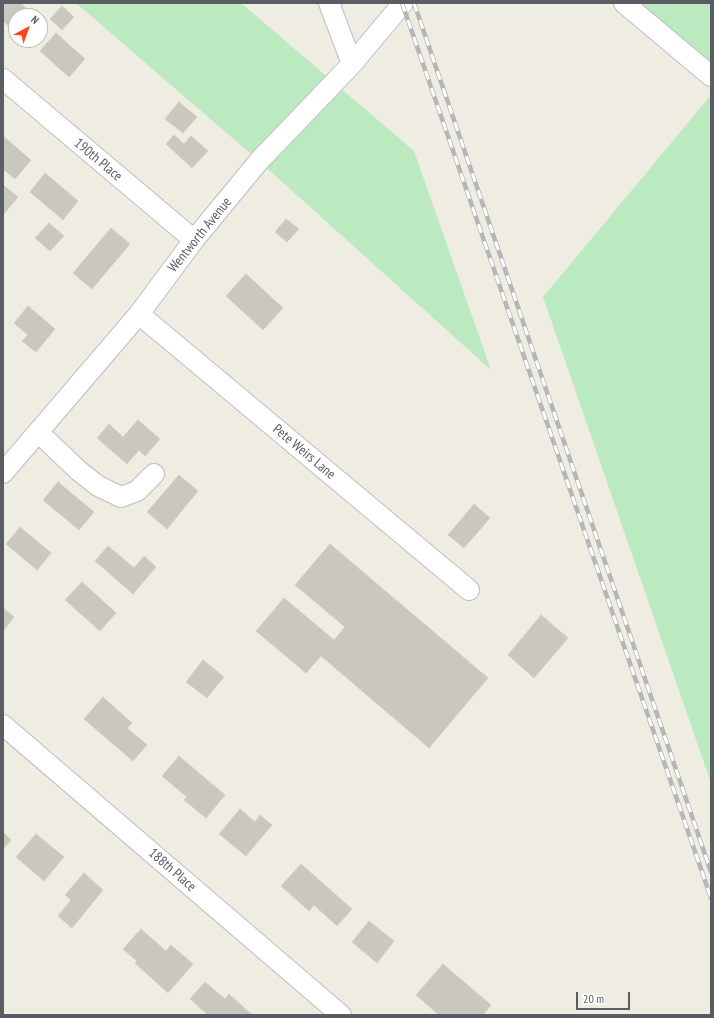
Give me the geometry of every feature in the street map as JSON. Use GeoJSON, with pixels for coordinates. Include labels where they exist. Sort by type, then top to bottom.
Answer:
{"type":"FeatureCollection","features":[{"type":"Feature","properties":{"kind":"street"},"geometry":{"type":"LineString","coordinates":[[329,3],[352,64]]}},
{"type":"Feature","properties":{"kind":"street","name":"Wentworth Avenue"},"geometry":{"type":"LineString","coordinates":[[3,473],[139,314],[194,240],[259,162],[352,64],[403,3]]}},
{"type":"Feature","properties":{"kind":"street"},"geometry":{"type":"LineString","coordinates":[[624,3],[711,76]]}},
{"type":"Feature","properties":{"kind":"street","name":"190th Place"},"geometry":{"type":"LineString","coordinates":[[3,79],[194,240]]}},
{"type":"Feature","properties":{"kind":"street","name":"Pete Weirs Lane"},"geometry":{"type":"LineString","coordinates":[[139,314],[469,590]]}},
{"type":"Feature","properties":{"kind":"street"},"geometry":{"type":"LineString","coordinates":[[38,432],[79,471],[98,486],[121,497],[137,491],[154,474]]}},
{"type":"Feature","properties":{"kind":"street","name":"188th Place"},"geometry":{"type":"LineString","coordinates":[[3,725],[341,1015]]}},
{"type":"Feature","properties":{"kind":"green space"},"geometry":{"type":"Polygon","coordinates":[[[76,3],[241,3],[414,151],[491,370],[259,161],[76,3]]]}},
{"type":"Feature","properties":{"kind":"green space"},"geometry":{"type":"Polygon","coordinates":[[[640,3],[711,3],[711,63],[640,3]]]}},
{"type":"Feature","properties":{"kind":"green space"},"geometry":{"type":"Polygon","coordinates":[[[711,95],[711,783],[543,297],[711,95]]]}},
{"type":"Feature","properties":{"kind":"building"},"geometry":{"type":"Polygon","coordinates":[[[3,3],[20,3],[26,8],[8,8],[8,25],[3,21],[3,3]]]}},
{"type":"Feature","properties":{"kind":"building"},"geometry":{"type":"Polygon","coordinates":[[[62,6],[74,17],[62,30],[50,19],[62,6]]]}},
{"type":"Feature","properties":{"kind":"building"},"geometry":{"type":"Polygon","coordinates":[[[56,33],[85,59],[69,77],[40,51],[43,48],[48,48],[48,42],[56,33]]]}},
{"type":"Feature","properties":{"kind":"building"},"geometry":{"type":"Polygon","coordinates":[[[179,102],[197,117],[183,133],[165,119],[179,102]]]}},
{"type":"Feature","properties":{"kind":"building"},"geometry":{"type":"Polygon","coordinates":[[[174,135],[184,144],[191,136],[208,151],[192,168],[166,144],[174,135]]]}},
{"type":"Feature","properties":{"kind":"building"},"geometry":{"type":"Polygon","coordinates":[[[3,136],[31,160],[15,179],[3,169],[3,136]]]}},
{"type":"Feature","properties":{"kind":"building"},"geometry":{"type":"Polygon","coordinates":[[[45,173],[78,201],[63,220],[30,192],[45,173]]]}},
{"type":"Feature","properties":{"kind":"building"},"geometry":{"type":"Polygon","coordinates":[[[3,185],[18,197],[3,215],[3,185]]]}},
{"type":"Feature","properties":{"kind":"building"},"geometry":{"type":"Polygon","coordinates":[[[286,219],[299,229],[287,242],[275,232],[286,219]]]}},
{"type":"Feature","properties":{"kind":"building"},"geometry":{"type":"Polygon","coordinates":[[[49,223],[64,236],[50,251],[35,238],[49,223]]]}},
{"type":"Feature","properties":{"kind":"building"},"geometry":{"type":"Polygon","coordinates":[[[111,228],[130,244],[92,289],[73,273],[111,228]]]}},
{"type":"Feature","properties":{"kind":"building"},"geometry":{"type":"Polygon","coordinates":[[[246,274],[283,308],[263,330],[226,296],[246,274]]]}},
{"type":"Feature","properties":{"kind":"building"},"geometry":{"type":"Polygon","coordinates":[[[28,306],[55,329],[36,352],[22,341],[28,335],[14,323],[28,306]]]}},
{"type":"Feature","properties":{"kind":"building"},"geometry":{"type":"Polygon","coordinates":[[[138,420],[160,439],[145,456],[139,450],[127,464],[97,438],[109,424],[123,437],[138,420]]]}},
{"type":"Feature","properties":{"kind":"building"},"geometry":{"type":"Polygon","coordinates":[[[179,475],[198,491],[167,529],[147,512],[179,475]]]}},
{"type":"Feature","properties":{"kind":"building"},"geometry":{"type":"Polygon","coordinates":[[[58,482],[94,512],[79,530],[43,500],[58,482]]]}},
{"type":"Feature","properties":{"kind":"building"},"geometry":{"type":"Polygon","coordinates":[[[474,504],[490,518],[464,548],[448,535],[474,504]]]}},
{"type":"Feature","properties":{"kind":"building"},"geometry":{"type":"Polygon","coordinates":[[[20,527],[51,553],[37,570],[6,544],[20,527]]]}},
{"type":"Feature","properties":{"kind":"building"},"geometry":{"type":"Polygon","coordinates":[[[330,544],[488,678],[429,748],[321,656],[306,673],[256,631],[284,598],[334,640],[345,627],[295,585],[330,544]]]}},
{"type":"Feature","properties":{"kind":"building"},"geometry":{"type":"Polygon","coordinates":[[[108,546],[134,568],[144,556],[156,567],[133,594],[95,561],[108,546]]]}},
{"type":"Feature","properties":{"kind":"building"},"geometry":{"type":"Polygon","coordinates":[[[82,582],[116,613],[100,631],[65,600],[82,582]]]}},
{"type":"Feature","properties":{"kind":"building"},"geometry":{"type":"Polygon","coordinates":[[[3,608],[14,617],[3,631],[3,608]]]}},
{"type":"Feature","properties":{"kind":"building"},"geometry":{"type":"Polygon","coordinates":[[[541,615],[568,638],[534,678],[508,655],[541,615]]]}},
{"type":"Feature","properties":{"kind":"building"},"geometry":{"type":"Polygon","coordinates":[[[203,660],[224,677],[207,698],[186,682],[203,660]]]}},
{"type":"Feature","properties":{"kind":"building"},"geometry":{"type":"Polygon","coordinates":[[[103,697],[132,723],[127,728],[147,745],[133,761],[84,719],[103,697]]]}},
{"type":"Feature","properties":{"kind":"building"},"geometry":{"type":"Polygon","coordinates":[[[179,756],[225,795],[206,818],[184,800],[187,797],[162,776],[179,756]]]}},
{"type":"Feature","properties":{"kind":"building"},"geometry":{"type":"Polygon","coordinates":[[[240,809],[255,822],[260,815],[272,825],[246,856],[219,834],[240,809]]]}},
{"type":"Feature","properties":{"kind":"building"},"geometry":{"type":"Polygon","coordinates":[[[3,832],[11,840],[3,849],[3,832]]]}},
{"type":"Feature","properties":{"kind":"building"},"geometry":{"type":"Polygon","coordinates":[[[36,834],[64,857],[44,881],[16,857],[36,834]]]}},
{"type":"Feature","properties":{"kind":"building"},"geometry":{"type":"Polygon","coordinates":[[[301,864],[352,909],[337,926],[314,905],[309,911],[281,886],[301,864]]]}},
{"type":"Feature","properties":{"kind":"building"},"geometry":{"type":"Polygon","coordinates":[[[84,873],[103,890],[72,928],[58,916],[71,900],[65,895],[84,873]]]}},
{"type":"Feature","properties":{"kind":"building"},"geometry":{"type":"Polygon","coordinates":[[[369,921],[394,941],[377,963],[352,942],[369,921]]]}},
{"type":"Feature","properties":{"kind":"building"},"geometry":{"type":"Polygon","coordinates":[[[141,929],[166,951],[171,945],[193,964],[168,993],[135,963],[137,961],[123,949],[141,929]]]}},
{"type":"Feature","properties":{"kind":"building"},"geometry":{"type":"Polygon","coordinates":[[[443,964],[491,1005],[483,1015],[439,1015],[416,995],[443,964]]]}},
{"type":"Feature","properties":{"kind":"building"},"geometry":{"type":"Polygon","coordinates":[[[205,982],[225,999],[229,994],[252,1015],[208,1015],[190,999],[205,982]]]}},
{"type":"Feature","properties":{"kind":"railway"},"geometry":{"type":"LineString","coordinates":[[402,3],[711,898]]}},
{"type":"Feature","properties":{"kind":"railway"},"geometry":{"type":"LineString","coordinates":[[414,3],[711,872]]}}]}
